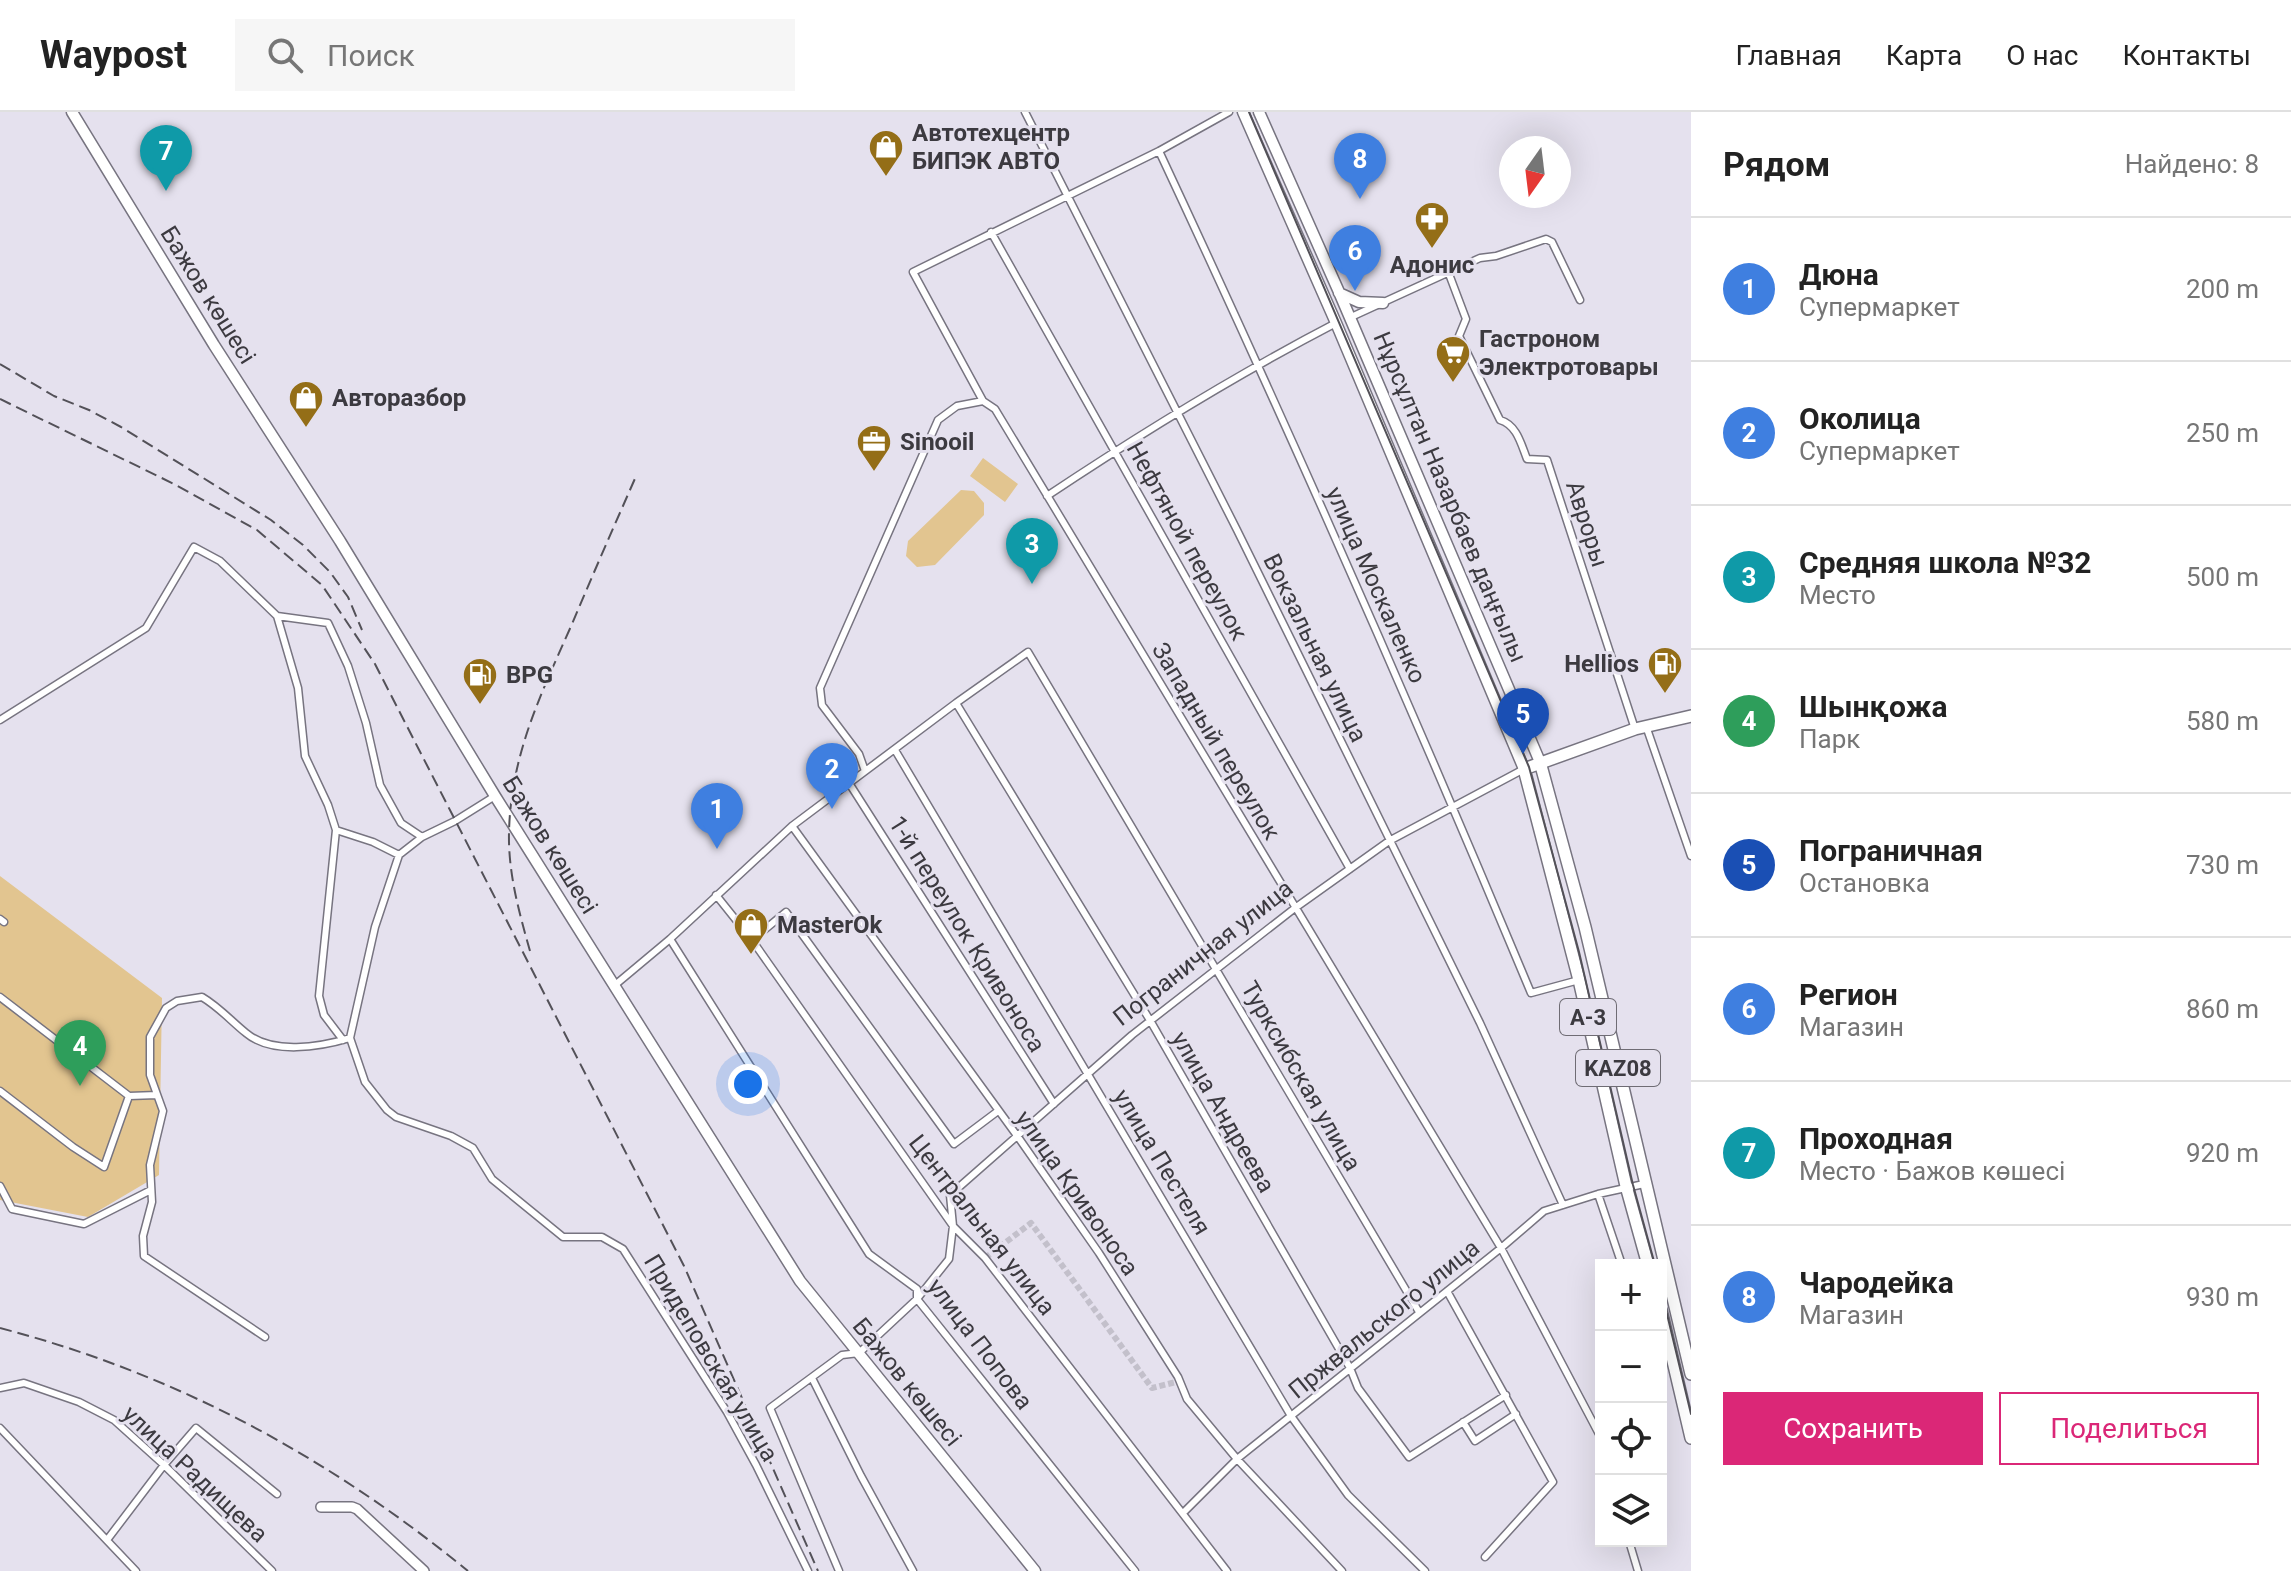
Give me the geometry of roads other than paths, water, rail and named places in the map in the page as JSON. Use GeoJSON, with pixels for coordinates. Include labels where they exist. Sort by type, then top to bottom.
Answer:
{"type":"FeatureCollection","features":[{"type":"Feature","properties":{"kind":"highway","name":"Пограничная улица"},"geometry":{"type":"LineString","coordinates":[[1524,769],[1640,727],[1691,716]]}},
{"type":"Feature","properties":{"kind":"highway","name":"Нұрсұлтан Назарбаев даңғылы"},"geometry":{"type":"LineString","coordinates":[[1540,762],[1588,941],[1691,1374]]}},
{"type":"Feature","properties":{"kind":"highway","name":"Нұрсұлтан Назарбаев даңғылы"},"geometry":{"type":"LineString","coordinates":[[1524,769],[1646,1259]]}},
{"type":"Feature","properties":{"kind":"highway"},"geometry":{"type":"LineString","coordinates":[[1665,1331],[1691,1438]]}},
{"type":"Feature","properties":{"kind":"main road","name":"Бажов көшесі"},"geometry":{"type":"LineString","coordinates":[[72,112],[214,345],[340,541],[495,796],[800,1281],[1035,1571]]}},
{"type":"Feature","properties":{"kind":"main road","name":"Нұрсұлтан Назарбаев даңғылы"},"geometry":{"type":"LineString","coordinates":[[1243,112],[1336,323],[1524,769]]}},
{"type":"Feature","properties":{"kind":"main road","name":"Нұрсұлтан Назарбаев даңғылы"},"geometry":{"type":"LineString","coordinates":[[1259,112],[1540,762]]}},
{"type":"Feature","properties":{"kind":"main road"},"geometry":{"type":"LineString","coordinates":[[1339,292],[1359,302],[1383,303]]}},
{"type":"Feature","properties":{"kind":"main road"},"geometry":{"type":"LineString","coordinates":[[1336,323],[1349,318]]}},
{"type":"Feature","properties":{"kind":"street","name":"Вокзальная улица"},"geometry":{"type":"LineString","coordinates":[[1025,112],[1180,413],[1480,1023],[1563,1205]]}},
{"type":"Feature","properties":{"kind":"street"},"geometry":{"type":"LineString","coordinates":[[991,232],[1159,151],[1229,112]]}},
{"type":"Feature","properties":{"kind":"street","name":"улица Москаленко"},"geometry":{"type":"LineString","coordinates":[[1159,151],[1259,363],[1454,807],[1531,993],[1579,980]]}},
{"type":"Feature","properties":{"kind":"street","name":"Западный переулок"},"geometry":{"type":"LineString","coordinates":[[991,232],[913,272],[983,401],[995,409],[1501,1248],[1595,1426]]}},
{"type":"Feature","properties":{"kind":"street","name":"Нефтяной переулок"},"geometry":{"type":"LineString","coordinates":[[991,232],[1350,869]]}},
{"type":"Feature","properties":{"kind":"street"},"geometry":{"type":"LineString","coordinates":[[1349,318],[1480,258],[1550,240],[1580,300]]}},
{"type":"Feature","properties":{"kind":"street","name":"Авроры"},"geometry":{"type":"LineString","coordinates":[[1449,274],[1466,319],[1459,336],[1500,420],[1508,422],[1515,429],[1527,459],[1547,460],[1640,727],[1691,856]]}},
{"type":"Feature","properties":{"kind":"street"},"geometry":{"type":"LineString","coordinates":[[1047,496],[1259,363],[1336,323]]}},
{"type":"Feature","properties":{"kind":"street"},"geometry":{"type":"LineString","coordinates":[[865,771],[859,754],[822,705],[820,688],[938,420],[957,406],[983,401]]}},
{"type":"Feature","properties":{"kind":"street"},"geometry":{"type":"LineString","coordinates":[[0,720],[146,628],[194,547],[220,561],[277,616],[298,688],[305,756],[336,830],[373,842],[399,855]]}},
{"type":"Feature","properties":{"kind":"street"},"geometry":{"type":"LineString","coordinates":[[277,616],[328,623],[348,666],[366,723],[380,785],[401,823],[422,837]]}},
{"type":"Feature","properties":{"kind":"street","name":"Турксибская улица"},"geometry":{"type":"LineString","coordinates":[[956,703],[1028,652],[1419,1312]]}},
{"type":"Feature","properties":{"kind":"street"},"geometry":{"type":"LineString","coordinates":[[615,985],[670,939],[792,826],[956,703]]}},
{"type":"Feature","properties":{"kind":"street","name":"улица Андреева"},"geometry":{"type":"LineString","coordinates":[[956,703],[1151,1022],[1350,1368],[1358,1388],[1409,1457],[1463,1422]]}},
{"type":"Feature","properties":{"kind":"street","name":"улица Пестеля"},"geometry":{"type":"LineString","coordinates":[[895,750],[1291,1416],[1348,1495],[1425,1571]]}},
{"type":"Feature","properties":{"kind":"street","name":"Пограничная улица"},"geometry":{"type":"LineString","coordinates":[[839,1571],[770,1408],[842,1355],[859,1353],[917,1299],[949,1259],[953,1226],[950,1195],[1132,1035],[1295,908],[1389,841],[1524,769]]}},
{"type":"Feature","properties":{"kind":"street","name":"1-й переулок Кривоноса"},"geometry":{"type":"LineString","coordinates":[[849,783],[1054,1104]]}},
{"type":"Feature","properties":{"kind":"street"},"geometry":{"type":"LineString","coordinates":[[265,1337],[144,1256],[143,1236],[152,1202],[150,1165],[163,1111],[150,1075],[150,1037],[166,1008],[177,1001],[202,997],[249,1036],[269,1044],[308,1048],[346,1039],[375,927],[399,855],[422,837],[495,796]]}},
{"type":"Feature","properties":{"kind":"street","name":"улица Кривоноса"},"geometry":{"type":"LineString","coordinates":[[792,826],[1107,1265],[1178,1377],[1187,1399],[1237,1459],[1342,1571]]}},
{"type":"Feature","properties":{"kind":"street","name":"Придеповская улица"},"geometry":{"type":"LineString","coordinates":[[336,830],[319,996],[324,1015],[346,1039],[365,1082],[396,1117],[451,1136],[473,1148],[492,1179],[563,1237],[602,1237],[623,1249],[727,1412],[808,1571]]}},
{"type":"Feature","properties":{"kind":"street","name":"Центральная улица"},"geometry":{"type":"LineString","coordinates":[[716,895],[752,940],[953,1226],[985,1258],[1227,1571]]}},
{"type":"Feature","properties":{"kind":"street"},"geometry":{"type":"LineString","coordinates":[[752,940],[786,912],[954,1144],[998,1111]]}},
{"type":"Feature","properties":{"kind":"street","name":"улица Попова"},"geometry":{"type":"LineString","coordinates":[[670,939],[869,1254],[917,1289],[917,1299],[1135,1571]]}},
{"type":"Feature","properties":{"kind":"street"},"geometry":{"type":"LineString","coordinates":[[0,997],[129,1096],[157,1095]]}},
{"type":"Feature","properties":{"kind":"street"},"geometry":{"type":"LineString","coordinates":[[0,1091],[104,1167],[129,1096]]}},
{"type":"Feature","properties":{"kind":"street","name":"Пржвальского улица"},"geometry":{"type":"LineString","coordinates":[[1183,1513],[1237,1459],[1544,1211],[1626,1186],[1644,1184]]}},
{"type":"Feature","properties":{"kind":"street"},"geometry":{"type":"LineString","coordinates":[[0,1186],[12,1209],[84,1224],[151,1190]]}},
{"type":"Feature","properties":{"kind":"street"},"geometry":{"type":"LineString","coordinates":[[1598,1194],[1620,1259]]}},
{"type":"Feature","properties":{"kind":"street"},"geometry":{"type":"LineString","coordinates":[[1447,1291],[1553,1482],[1485,1557]]}},
{"type":"Feature","properties":{"kind":"street"},"geometry":{"type":"LineString","coordinates":[[812,1378],[913,1571]]}},
{"type":"Feature","properties":{"kind":"street","name":"улица Радищева"},"geometry":{"type":"LineString","coordinates":[[0,1388],[24,1383],[79,1402],[114,1420],[272,1571]]}},
{"type":"Feature","properties":{"kind":"street"},"geometry":{"type":"LineString","coordinates":[[1506,1395],[1463,1422],[1475,1441],[1516,1414]]}},
{"type":"Feature","properties":{"kind":"street"},"geometry":{"type":"LineString","coordinates":[[0,1428],[136,1571]]}},
{"type":"Feature","properties":{"kind":"street"},"geometry":{"type":"LineString","coordinates":[[107,1540],[196,1428],[277,1494]]}},
{"type":"Feature","properties":{"kind":"street"},"geometry":{"type":"LineString","coordinates":[[321,1507],[357,1509],[424,1571]]}},
{"type":"Feature","properties":{"kind":"street"},"geometry":{"type":"LineString","coordinates":[[1631,1547],[1638,1571]]}},
{"type":"Feature","properties":{"kind":"tunnel"},"geometry":{"type":"LineString","coordinates":[[985,1258],[1031,1223],[1152,1388],[1180,1381]]}},
{"type":"Feature","properties":{"kind":"tram line"},"geometry":{"type":"LineString","coordinates":[[1249,112],[1529,767],[1579,952],[1653,1259]]}},
{"type":"Feature","properties":{"kind":"tram line"},"geometry":{"type":"LineString","coordinates":[[1667,1314],[1691,1414]]}},
{"type":"Feature","properties":{"kind":"railway"},"geometry":{"type":"LineString","coordinates":[[0,364],[54,396],[121,427],[271,520],[303,545],[330,572],[348,597],[362,630]]}},
{"type":"Feature","properties":{"kind":"railway"},"geometry":{"type":"LineString","coordinates":[[0,399],[174,484],[257,530],[322,585],[375,664],[684,1266],[818,1571]]}},
{"type":"Feature","properties":{"kind":"railway"},"geometry":{"type":"LineString","coordinates":[[530,951],[510,862],[509,832],[515,776],[539,700],[637,474]]}},
{"type":"Feature","properties":{"kind":"railway"},"geometry":{"type":"LineString","coordinates":[[0,1328],[128,1369],[247,1424],[360,1491],[468,1571]]}},
{"type":"Feature","properties":{"kind":"place","name":"Автотехцентр БИПЭК АВТО"},"geometry":{"type":"Point","coordinates":[886,178]}},
{"type":"Feature","properties":{"kind":"place","name":"Проходная"},"geometry":{"type":"Point","coordinates":[166,191]}},
{"type":"Feature","properties":{"kind":"place","name":"Чародейка"},"geometry":{"type":"Point","coordinates":[1360,199]}},
{"type":"Feature","properties":{"kind":"place","name":"Адонис"},"geometry":{"type":"Point","coordinates":[1432,250]}},
{"type":"Feature","properties":{"kind":"place","name":"Регион"},"geometry":{"type":"Point","coordinates":[1355,291]}},
{"type":"Feature","properties":{"kind":"place","name":"Гастроном Электротовары"},"geometry":{"type":"Point","coordinates":[1453,384]}},
{"type":"Feature","properties":{"kind":"place","name":"Авторазбор"},"geometry":{"type":"Point","coordinates":[306,429]}},
{"type":"Feature","properties":{"kind":"place","name":"Sinooil"},"geometry":{"type":"Point","coordinates":[874,473]}},
{"type":"Feature","properties":{"kind":"place","name":"Средняя школа №32"},"geometry":{"type":"Point","coordinates":[1032,584]}},
{"type":"Feature","properties":{"kind":"place","name":"Hellios"},"geometry":{"type":"Point","coordinates":[1665,695]}},
{"type":"Feature","properties":{"kind":"place","name":"BPG"},"geometry":{"type":"Point","coordinates":[480,706]}},
{"type":"Feature","properties":{"kind":"place","name":"Пограничная"},"geometry":{"type":"Point","coordinates":[1523,754]}},
{"type":"Feature","properties":{"kind":"place","name":"Околица"},"geometry":{"type":"Point","coordinates":[832,809]}},
{"type":"Feature","properties":{"kind":"place","name":"Дюна"},"geometry":{"type":"Point","coordinates":[717,849]}},
{"type":"Feature","properties":{"kind":"place","name":"MasterOk"},"geometry":{"type":"Point","coordinates":[751,956]}},
{"type":"Feature","properties":{"kind":"place","name":"Шынқожа"},"geometry":{"type":"Point","coordinates":[80,1086]}}]}
